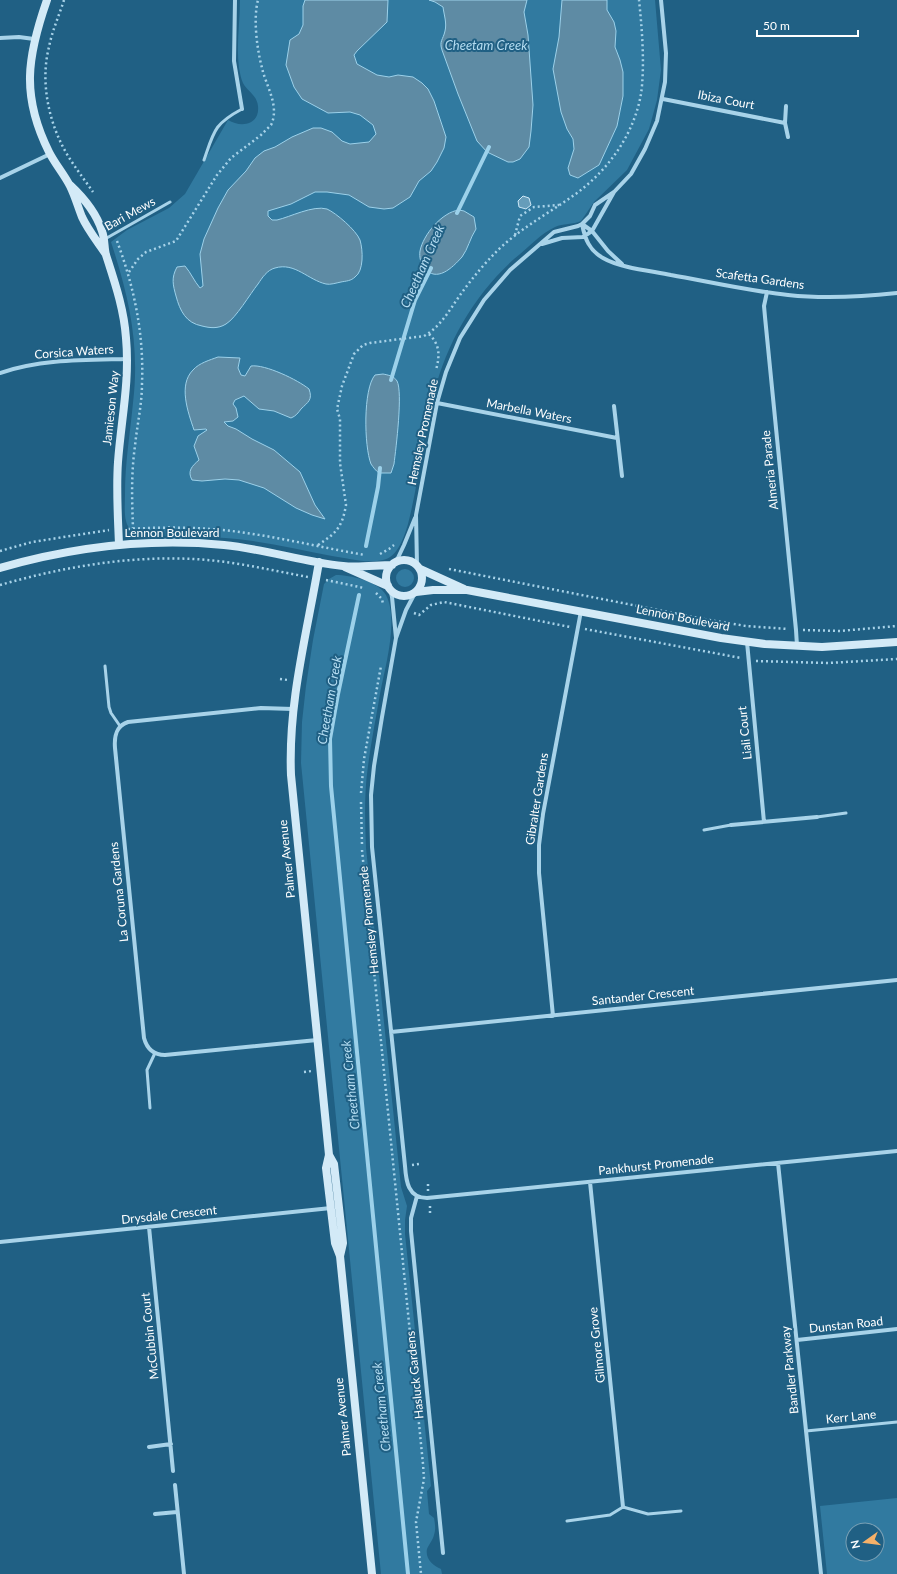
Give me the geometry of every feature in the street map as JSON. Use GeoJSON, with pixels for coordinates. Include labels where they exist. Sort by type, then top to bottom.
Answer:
{"type":"FeatureCollection","features":[{"type":"Feature","properties":{"kind":"street","name":"Jamieson Way"},"geometry":{"type":"LineString","coordinates":[[47,0],[34,39],[30,71],[31,98],[37,124],[50,154],[70,185],[83,218],[101,240],[121,304],[126,338],[127,392],[120,442],[117,484],[119,545]]}},
{"type":"Feature","properties":{"kind":"street"},"geometry":{"type":"LineString","coordinates":[[235,0],[234,60],[242,109]]}},
{"type":"Feature","properties":{"kind":"street","name":"Hemsley Promenade"},"geometry":{"type":"LineString","coordinates":[[541,244],[562,238],[584,236],[592,231],[614,192],[630,174],[645,149],[652,134],[663,99],[665,82],[666,60],[661,0]]}},
{"type":"Feature","properties":{"kind":"street"},"geometry":{"type":"LineString","coordinates":[[0,38],[19,37],[34,39]]}},
{"type":"Feature","properties":{"kind":"street","name":"Ibiza Court"},"geometry":{"type":"LineString","coordinates":[[663,99],[785,122]]}},
{"type":"Feature","properties":{"kind":"street"},"geometry":{"type":"LineString","coordinates":[[786,106],[785,122],[788,137]]}},
{"type":"Feature","properties":{"kind":"street"},"geometry":{"type":"LineString","coordinates":[[0,178],[50,154]]}},
{"type":"Feature","properties":{"kind":"street","name":"Jamieson Way"},"geometry":{"type":"LineString","coordinates":[[70,185],[84,198],[90,207],[102,231],[101,240]]}},
{"type":"Feature","properties":{"kind":"street","name":"Hemsley Promenade"},"geometry":{"type":"LineString","coordinates":[[394,563],[404,545],[416,515],[437,403],[446,372],[470,320],[498,282],[510,270],[554,232],[582,224],[590,216],[595,205],[614,192]]}},
{"type":"Feature","properties":{"kind":"street"},"geometry":{"type":"LineString","coordinates":[[582,224],[592,231],[608,251],[622,264]]}},
{"type":"Feature","properties":{"kind":"street"},"geometry":{"type":"LineString","coordinates":[[582,224],[584,236]]}},
{"type":"Feature","properties":{"kind":"street","name":"Scafetta Gardens"},"geometry":{"type":"LineString","coordinates":[[584,236],[591,249],[610,261],[767,292],[789,296],[828,297],[897,293]]}},
{"type":"Feature","properties":{"kind":"street","name":"Almeria Parade"},"geometry":{"type":"LineString","coordinates":[[767,292],[764,306],[797,646]]}},
{"type":"Feature","properties":{"kind":"street","name":"Corsica Waters"},"geometry":{"type":"LineString","coordinates":[[0,373],[49,362],[127,359]]}},
{"type":"Feature","properties":{"kind":"street","name":"Marbella Waters"},"geometry":{"type":"LineString","coordinates":[[437,403],[618,438]]}},
{"type":"Feature","properties":{"kind":"street"},"geometry":{"type":"LineString","coordinates":[[614,406],[622,476]]}},
{"type":"Feature","properties":{"kind":"street","name":"Hemsley Promenade"},"geometry":{"type":"LineString","coordinates":[[416,515],[418,567]]}},
{"type":"Feature","properties":{"kind":"street","name":"Lennon Boulevard"},"geometry":{"type":"LineString","coordinates":[[0,568],[34,559],[119,545],[178,543],[224,545],[345,567],[389,588]]}},
{"type":"Feature","properties":{"kind":"street"},"geometry":{"type":"LineString","coordinates":[[406,560],[413,562],[418,567],[423,580],[421,586],[416,592],[407,596],[401,596],[389,588],[386,576],[394,563],[406,560]]}},
{"type":"Feature","properties":{"kind":"street","name":"Palmer Avenue"},"geometry":{"type":"LineString","coordinates":[[319,562],[293,709],[290,752],[291,775],[330,1155],[334,1164],[335,1208],[343,1243],[340,1256],[372,1574]]}},
{"type":"Feature","properties":{"kind":"street","name":"Lennon Boulevard"},"geometry":{"type":"LineString","coordinates":[[345,567],[394,563]]}},
{"type":"Feature","properties":{"kind":"street","name":"Lennon Boulevard"},"geometry":{"type":"LineString","coordinates":[[418,567],[467,590]]}},
{"type":"Feature","properties":{"kind":"street","name":"Hemsley Promenade"},"geometry":{"type":"LineString","coordinates":[[389,588],[392,597],[396,638]]}},
{"type":"Feature","properties":{"kind":"street","name":"Lennon Boulevard"},"geometry":{"type":"LineString","coordinates":[[416,592],[433,590],[467,590],[746,642],[797,646],[849,646],[897,642]]}},
{"type":"Feature","properties":{"kind":"street","name":"Hemsley Promenade"},"geometry":{"type":"LineString","coordinates":[[416,592],[406,610],[396,638],[376,752],[371,795],[372,847],[406,1180],[409,1189],[417,1196]]}},
{"type":"Feature","properties":{"kind":"street","name":"Gibralter Gardens"},"geometry":{"type":"LineString","coordinates":[[553,1016],[540,885],[539,845],[543,814],[581,611]]}},
{"type":"Feature","properties":{"kind":"street","name":"Liali Court"},"geometry":{"type":"LineString","coordinates":[[746,642],[764,822]]}},
{"type":"Feature","properties":{"kind":"street"},"geometry":{"type":"LineString","coordinates":[[120,726],[124,723],[136,721],[261,708],[293,709]]}},
{"type":"Feature","properties":{"kind":"street","name":"La Coruna Gardens"},"geometry":{"type":"LineString","coordinates":[[120,726],[115,736],[115,748],[144,1038],[148,1048],[155,1053]]}},
{"type":"Feature","properties":{"kind":"street"},"geometry":{"type":"LineString","coordinates":[[731,825],[817,816]]}},
{"type":"Feature","properties":{"kind":"street","name":"Santander Crescent"},"geometry":{"type":"LineString","coordinates":[[391,1032],[897,980]]}},
{"type":"Feature","properties":{"kind":"street"},"geometry":{"type":"LineString","coordinates":[[155,1053],[165,1055],[318,1040]]}},
{"type":"Feature","properties":{"kind":"street","name":"Pankhurst Promenade"},"geometry":{"type":"LineString","coordinates":[[417,1196],[427,1198],[897,1151]]}},
{"type":"Feature","properties":{"kind":"street","name":"Bandler Parkway"},"geometry":{"type":"LineString","coordinates":[[778,1163],[821,1574]]}},
{"type":"Feature","properties":{"kind":"street","name":"Gilmore Grove"},"geometry":{"type":"LineString","coordinates":[[590,1182],[623,1507]]}},
{"type":"Feature","properties":{"kind":"street","name":"Hasluck Gardens"},"geometry":{"type":"LineString","coordinates":[[417,1196],[411,1218],[411,1232],[443,1553]]}},
{"type":"Feature","properties":{"kind":"street","name":"Drysdale Crescent"},"geometry":{"type":"LineString","coordinates":[[0,1242],[335,1208]]}},
{"type":"Feature","properties":{"kind":"street","name":"McCubbin Court"},"geometry":{"type":"LineString","coordinates":[[149,1227],[173,1471]]}},
{"type":"Feature","properties":{"kind":"street","name":"Dunstan Road"},"geometry":{"type":"LineString","coordinates":[[797,1340],[897,1329]]}},
{"type":"Feature","properties":{"kind":"street"},"geometry":{"type":"LineString","coordinates":[[149,1447],[170,1444]]}},
{"type":"Feature","properties":{"kind":"street"},"geometry":{"type":"LineString","coordinates":[[175,1485],[184,1574]]}},
{"type":"Feature","properties":{"kind":"street"},"geometry":{"type":"LineString","coordinates":[[155,1514],[178,1512]]}},
{"type":"Feature","properties":{"kind":"lane"},"geometry":{"type":"LineString","coordinates":[[204,160],[218,126],[222,121],[242,109]]}},
{"type":"Feature","properties":{"kind":"lane","name":"Bari Mews"},"geometry":{"type":"LineString","coordinates":[[101,240],[170,202]]}},
{"type":"Feature","properties":{"kind":"lane"},"geometry":{"type":"LineString","coordinates":[[105,666],[109,707],[111,713],[120,726]]}},
{"type":"Feature","properties":{"kind":"lane"},"geometry":{"type":"LineString","coordinates":[[817,816],[846,813]]}},
{"type":"Feature","properties":{"kind":"lane"},"geometry":{"type":"LineString","coordinates":[[704,830],[731,825]]}},
{"type":"Feature","properties":{"kind":"lane"},"geometry":{"type":"LineString","coordinates":[[150,1108],[147,1070],[155,1053]]}},
{"type":"Feature","properties":{"kind":"lane","name":"Kerr Lane"},"geometry":{"type":"LineString","coordinates":[[806,1431],[897,1422]]}},
{"type":"Feature","properties":{"kind":"lane"},"geometry":{"type":"LineString","coordinates":[[567,1521],[610,1515],[623,1507],[648,1514],[682,1511]]}},
{"type":"Feature","properties":{"kind":"path"},"geometry":{"type":"LineString","coordinates":[[128,272],[138,259],[146,252],[176,241],[217,174],[225,164],[271,125],[274,117],[274,111],[260,60],[256,20],[258,0]]}},
{"type":"Feature","properties":{"kind":"path"},"geometry":{"type":"LineString","coordinates":[[318,546],[337,530],[344,517],[346,505],[340,463],[340,419],[337,409],[342,386],[354,354],[363,345],[370,343],[424,336],[429,334],[440,324],[463,290],[489,260],[514,235],[578,192],[608,164],[623,141],[635,112],[640,94],[642,80],[638,0]]}},
{"type":"Feature","properties":{"kind":"path"},"geometry":{"type":"LineString","coordinates":[[514,235],[520,216],[534,207],[559,205]]}},
{"type":"Feature","properties":{"kind":"path"},"geometry":{"type":"LineString","coordinates":[[429,334],[435,339],[440,356],[435,374]]}},
{"type":"Feature","properties":{"kind":"path"},"geometry":{"type":"LineString","coordinates":[[0,551],[32,542],[102,530],[169,527],[223,530],[369,555]]}},
{"type":"Feature","properties":{"kind":"path"},"geometry":{"type":"LineString","coordinates":[[378,554],[389,550],[394,545],[404,545]]}},
{"type":"Feature","properties":{"kind":"path"},"geometry":{"type":"LineString","coordinates":[[0,585],[38,574],[80,566],[150,559],[226,562],[301,576]]}},
{"type":"Feature","properties":{"kind":"path"},"geometry":{"type":"LineString","coordinates":[[444,568],[724,623],[746,626],[796,630],[840,631],[897,626]]}},
{"type":"Feature","properties":{"kind":"path"},"geometry":{"type":"LineString","coordinates":[[406,610],[419,615],[431,605],[444,602],[760,662],[828,663],[897,659]]}},
{"type":"Feature","properties":{"kind":"shaded area"},"geometry":{"type":"Polygon","coordinates":[[[240,0],[655,0],[661,70],[657,100],[649,129],[627,170],[594,202],[581,221],[555,227],[534,242],[500,273],[475,303],[464,320],[446,355],[434,393],[412,508],[406,529],[400,546],[393,555],[383,560],[357,560],[239,539],[143,536],[132,531],[128,527],[126,521],[126,471],[135,382],[134,341],[128,302],[111,242],[127,230],[169,208],[185,194],[228,120],[238,124],[244,124],[253,121],[256,117],[258,106],[256,99],[243,83],[239,68],[238,42],[240,0]]]}},
{"type":"Feature","properties":{"kind":"shaded area"},"geometry":{"type":"Polygon","coordinates":[[[401,569],[409,569],[414,574],[412,585],[409,587],[401,587],[396,582],[396,574],[401,569]]]}},
{"type":"Feature","properties":{"kind":"shaded area"},"geometry":{"type":"Polygon","coordinates":[[[336,575],[349,576],[377,586],[386,595],[390,605],[390,644],[369,757],[366,786],[366,848],[401,1187],[407,1206],[405,1234],[431,1486],[427,1491],[429,1514],[434,1518],[435,1524],[435,1531],[427,1549],[427,1556],[430,1562],[441,1569],[442,1574],[381,1574],[301,763],[302,722],[313,640],[324,584],[336,575]]]}},
{"type":"Feature","properties":{"kind":"shaded area"},"geometry":{"type":"Polygon","coordinates":[[[897,1498],[897,1574],[827,1574],[820,1506],[897,1498]]]}},
{"type":"Feature","properties":{"kind":"water"},"geometry":{"type":"Polygon","coordinates":[[[305,0],[388,0],[387,22],[354,55],[357,64],[377,75],[389,77],[398,75],[413,77],[422,83],[428,89],[434,101],[446,137],[444,148],[431,171],[419,181],[410,197],[393,208],[384,209],[369,207],[349,195],[315,192],[291,204],[268,211],[268,216],[272,220],[321,208],[331,211],[340,218],[358,236],[361,244],[362,255],[360,270],[353,278],[348,281],[328,284],[319,282],[289,267],[275,268],[265,274],[238,311],[226,324],[214,328],[196,324],[184,316],[180,307],[173,285],[175,271],[177,267],[185,266],[200,288],[203,286],[200,254],[204,239],[228,190],[246,171],[255,158],[264,151],[313,128],[321,128],[332,132],[342,141],[350,144],[369,142],[376,134],[373,125],[360,115],[350,112],[328,113],[302,99],[294,87],[286,65],[290,40],[299,34],[303,25],[303,6],[305,0]]]}},
{"type":"Feature","properties":{"kind":"water","name":"Cheetam Creek"},"geometry":{"type":"Polygon","coordinates":[[[429,0],[527,0],[524,12],[528,35],[533,105],[529,147],[520,159],[513,162],[508,162],[487,152],[477,141],[441,47],[446,25],[443,7],[429,0]]]}},
{"type":"Feature","properties":{"kind":"water"},"geometry":{"type":"Polygon","coordinates":[[[562,0],[607,0],[607,10],[614,22],[616,31],[615,47],[623,72],[623,96],[617,126],[599,165],[578,178],[570,175],[568,168],[574,149],[573,139],[567,129],[561,112],[553,69],[559,37],[562,0]]]}},
{"type":"Feature","properties":{"kind":"water"},"geometry":{"type":"Polygon","coordinates":[[[459,210],[464,211],[474,217],[476,229],[466,251],[458,261],[444,272],[434,274],[429,272],[424,268],[420,258],[420,251],[425,238],[434,225],[446,215],[459,210]]]}},
{"type":"Feature","properties":{"kind":"water"},"geometry":{"type":"Polygon","coordinates":[[[218,357],[240,358],[238,368],[241,375],[245,376],[251,366],[264,367],[290,377],[309,389],[310,398],[308,402],[291,418],[274,411],[259,409],[244,396],[235,400],[233,404],[236,408],[238,417],[233,421],[224,422],[228,426],[274,450],[300,472],[315,505],[325,519],[296,508],[264,488],[239,480],[192,480],[190,471],[194,464],[199,460],[194,446],[198,436],[207,430],[194,430],[187,407],[185,391],[186,383],[188,376],[198,365],[218,357]]]}},
{"type":"Feature","properties":{"kind":"water"},"geometry":{"type":"Polygon","coordinates":[[[383,374],[394,378],[399,387],[397,434],[394,464],[391,473],[379,473],[371,464],[366,432],[368,392],[375,375],[383,374]]]}},
{"type":"Feature","properties":{"kind":"building"},"geometry":{"type":"Polygon","coordinates":[[[523,196],[529,198],[531,205],[526,209],[519,207],[518,201],[523,196]]]}},
{"type":"Feature","properties":{"kind":"waterway","name":"Cheetham Creek"},"geometry":{"type":"LineString","coordinates":[[457,213],[489,147]]}},
{"type":"Feature","properties":{"kind":"waterway","name":"Cheetham Creek"},"geometry":{"type":"LineString","coordinates":[[391,380],[415,300],[431,268]]}},
{"type":"Feature","properties":{"kind":"waterway","name":"Cheetham Creek"},"geometry":{"type":"LineString","coordinates":[[366,546],[378,487],[380,468]]}},
{"type":"Feature","properties":{"kind":"waterway","name":"Cheetham Creek"},"geometry":{"type":"LineString","coordinates":[[359,595],[330,739],[331,786],[408,1574]]}}]}
